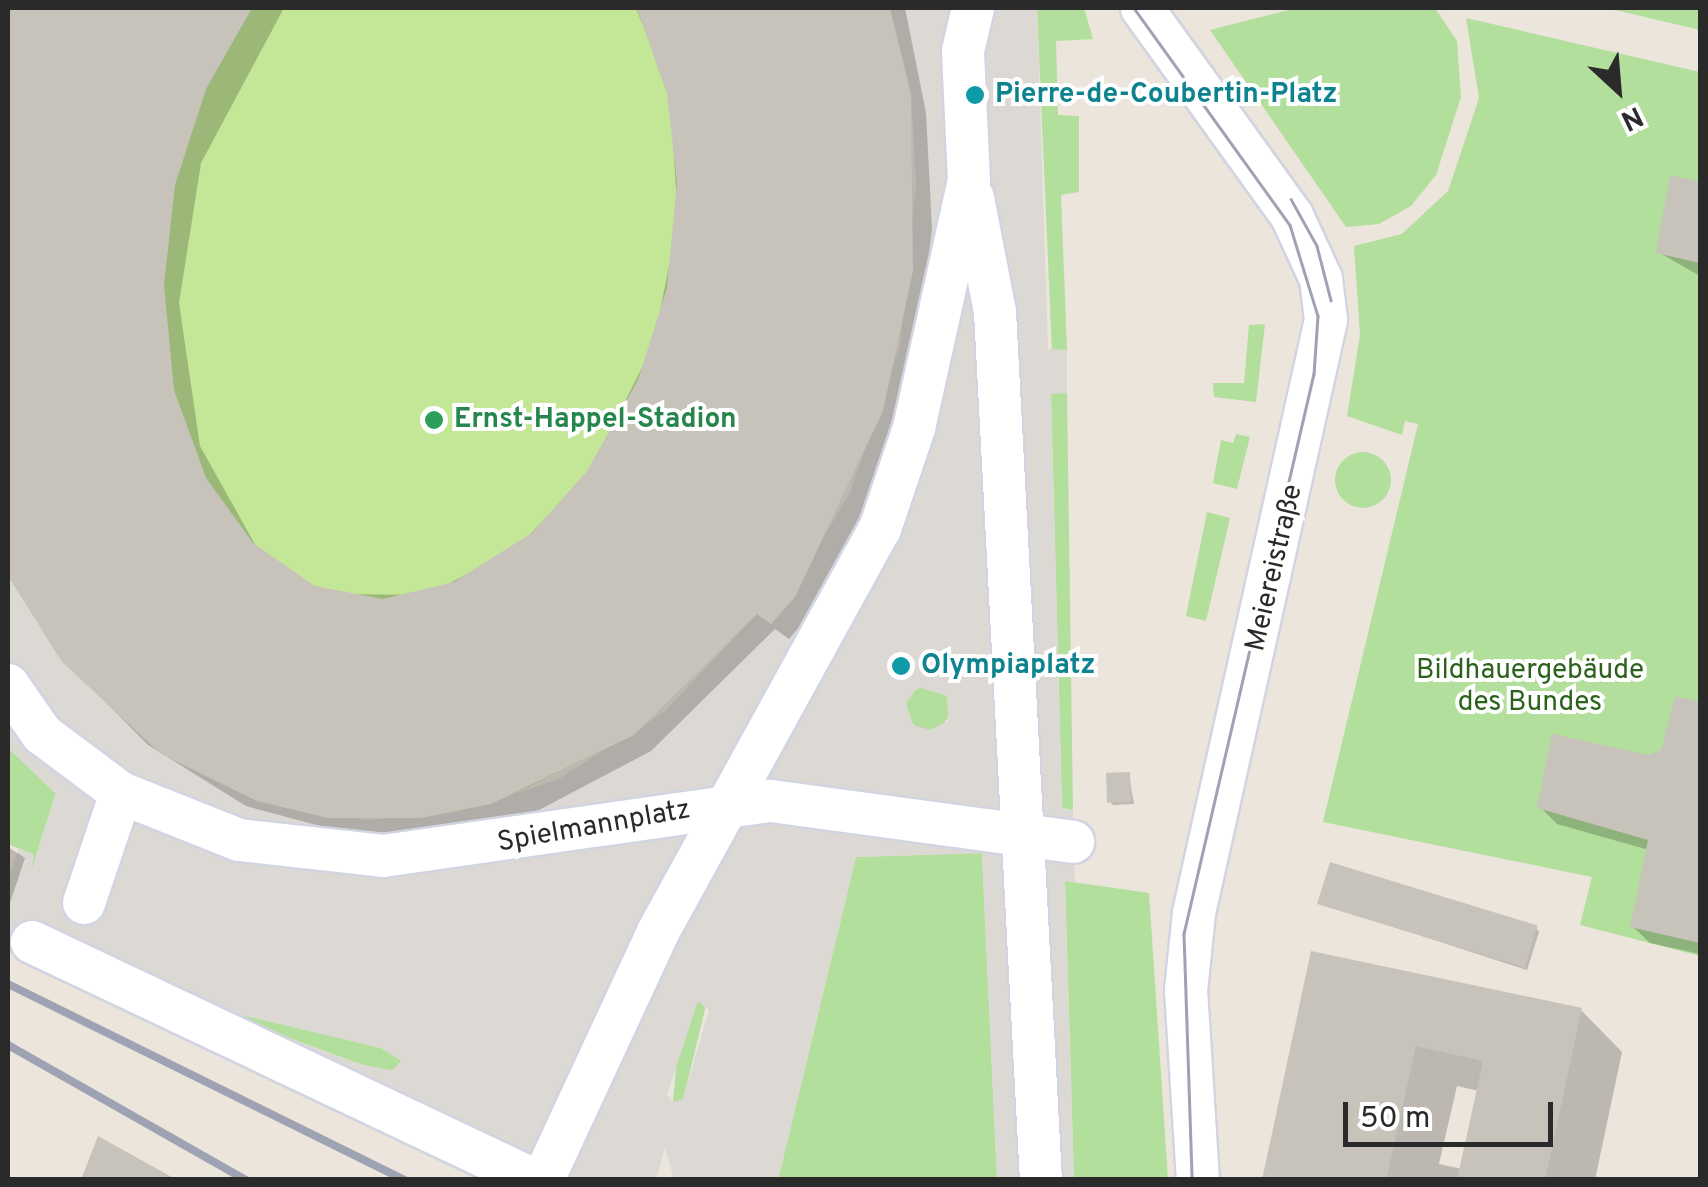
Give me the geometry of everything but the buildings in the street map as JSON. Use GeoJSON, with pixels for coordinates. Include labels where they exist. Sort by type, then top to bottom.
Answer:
{"type":"FeatureCollection","features":[{"type":"Feature","properties":{"kind":"street"},"geometry":{"type":"LineString","coordinates":[[946,8],[963,52]]}},
{"type":"Feature","properties":{"kind":"street"},"geometry":{"type":"LineString","coordinates":[[973,8],[963,52],[969,180],[995,312],[1026,836],[1041,1180]]}},
{"type":"Feature","properties":{"kind":"street","name":"Meiereistraße"},"geometry":{"type":"LineString","coordinates":[[1142,8],[1292,216],[1321,279],[1326,320],[1194,913],[1186,990],[1198,1180]]}},
{"type":"Feature","properties":{"kind":"street"},"geometry":{"type":"LineString","coordinates":[[543,1180],[725,804],[880,528],[914,428],[969,180]]}},
{"type":"Feature","properties":{"kind":"street","name":"Spielmannplatz"},"geometry":{"type":"LineString","coordinates":[[8,684],[42,734],[121,793],[240,840],[382,856],[517,842],[725,804],[826,805],[1073,842]]}},
{"type":"Feature","properties":{"kind":"street"},"geometry":{"type":"LineString","coordinates":[[84,904],[121,793]]}},
{"type":"Feature","properties":{"kind":"street"},"geometry":{"type":"LineString","coordinates":[[32,942],[534,1180]]}},
{"type":"Feature","properties":{"kind":"green space","name":"Ernst-Happel-Stadion"},"geometry":{"type":"Polygon","coordinates":[[[8,8],[890,8],[911,94],[913,271],[883,411],[795,597],[771,624],[757,614],[634,735],[491,805],[421,818],[328,818],[257,801],[161,754],[62,662],[8,576],[8,8]]]}},
{"type":"Feature","properties":{"kind":"green space"},"geometry":{"type":"Polygon","coordinates":[[[1037,8],[1084,8],[1093,39],[1056,41],[1058,115],[1079,116],[1079,192],[1061,195],[1067,350],[1052,352],[1037,8]]]}},
{"type":"Feature","properties":{"kind":"green space"},"geometry":{"type":"Polygon","coordinates":[[[1297,8],[1435,8],[1457,41],[1461,97],[1436,175],[1411,206],[1379,224],[1346,227],[1210,30],[1297,8]]]}},
{"type":"Feature","properties":{"kind":"green space"},"geometry":{"type":"Polygon","coordinates":[[[1607,8],[1700,8],[1700,30],[1607,8]]]}},
{"type":"Feature","properties":{"kind":"green space","name":"Bildhauergebäude des Bundes"},"geometry":{"type":"Polygon","coordinates":[[[1466,18],[1700,72],[1700,956],[1580,925],[1592,877],[1323,822],[1418,424],[1405,421],[1402,435],[1347,416],[1360,335],[1354,246],[1402,234],[1448,191],[1479,98],[1466,18]]]}},
{"type":"Feature","properties":{"kind":"green space"},"geometry":{"type":"Polygon","coordinates":[[[1265,324],[1256,402],[1214,397],[1213,383],[1244,383],[1249,325],[1265,324]]]}},
{"type":"Feature","properties":{"kind":"green space"},"geometry":{"type":"Polygon","coordinates":[[[1051,393],[1067,393],[1073,810],[1062,808],[1051,393]]]}},
{"type":"Feature","properties":{"kind":"green space"},"geometry":{"type":"Polygon","coordinates":[[[1236,434],[1250,437],[1237,489],[1213,483],[1221,440],[1233,443],[1236,434]]]}},
{"type":"Feature","properties":{"kind":"green space"},"geometry":{"type":"Polygon","coordinates":[[[1363,452],[1383,460],[1391,480],[1383,500],[1363,508],[1343,500],[1335,480],[1343,460],[1363,452]]]}},
{"type":"Feature","properties":{"kind":"green space"},"geometry":{"type":"Polygon","coordinates":[[[1207,512],[1230,518],[1206,621],[1186,616],[1207,512]]]}},
{"type":"Feature","properties":{"kind":"green space"},"geometry":{"type":"Polygon","coordinates":[[[928,686],[944,692],[950,708],[944,724],[928,730],[912,724],[906,708],[912,692],[928,686]]]}},
{"type":"Feature","properties":{"kind":"green space"},"geometry":{"type":"Polygon","coordinates":[[[8,748],[56,793],[29,878],[34,855],[8,844],[8,748]]]}},
{"type":"Feature","properties":{"kind":"green space"},"geometry":{"type":"Polygon","coordinates":[[[982,853],[997,1179],[778,1180],[856,857],[982,853]]]}},
{"type":"Feature","properties":{"kind":"green space"},"geometry":{"type":"Polygon","coordinates":[[[1065,881],[1149,893],[1168,1179],[1074,1179],[1065,881]]]}},
{"type":"Feature","properties":{"kind":"green space"},"geometry":{"type":"Polygon","coordinates":[[[707,1001],[683,1100],[673,1102],[677,1057],[696,1002],[707,1001]]]}},
{"type":"Feature","properties":{"kind":"green space"},"geometry":{"type":"Polygon","coordinates":[[[190,1002],[381,1048],[402,1061],[392,1071],[363,1065],[190,1002]]]}},
{"type":"Feature","properties":{"kind":"shaded area"},"geometry":{"type":"Polygon","coordinates":[[[890,8],[1037,8],[1048,349],[1067,350],[1067,393],[1051,394],[1062,808],[1073,810],[1075,882],[1065,881],[1074,1179],[997,1179],[982,853],[856,857],[778,1179],[674,1179],[665,1148],[656,1179],[478,1179],[8,953],[8,880],[19,848],[34,855],[29,878],[56,794],[8,748],[8,576],[62,662],[161,754],[257,801],[366,820],[454,813],[557,780],[664,712],[757,614],[772,623],[850,493],[900,345],[916,184],[911,94],[890,8]],[[918,687],[906,703],[913,725],[930,730],[948,721],[947,696],[918,687]],[[698,1001],[667,1095],[673,1102],[683,1099],[709,1010],[698,1001]],[[190,1003],[363,1065],[392,1070],[402,1061],[381,1048],[190,1003]]]}},
{"type":"Feature","properties":{"kind":"tram line"},"geometry":{"type":"LineString","coordinates":[[1134,8],[1290,225],[1318,316],[1314,374],[1184,934],[1192,1180]]}},
{"type":"Feature","properties":{"kind":"tram line"},"geometry":{"type":"LineString","coordinates":[[1291,199],[1317,246],[1331,300]]}},
{"type":"Feature","properties":{"kind":"railway"},"geometry":{"type":"LineString","coordinates":[[8,984],[404,1180]]}},
{"type":"Feature","properties":{"kind":"railway"},"geometry":{"type":"LineString","coordinates":[[8,1045],[246,1180]]}},
{"type":"Feature","properties":{"kind":"place","name":"Pierre-de-Coubertin-Platz"},"geometry":{"type":"Point","coordinates":[975,95]}},
{"type":"Feature","properties":{"kind":"place","name":"Ernst-Happel-Stadion"},"geometry":{"type":"Point","coordinates":[434,420]}},
{"type":"Feature","properties":{"kind":"place","name":"Olympiaplatz"},"geometry":{"type":"Point","coordinates":[901,666]}}]}
